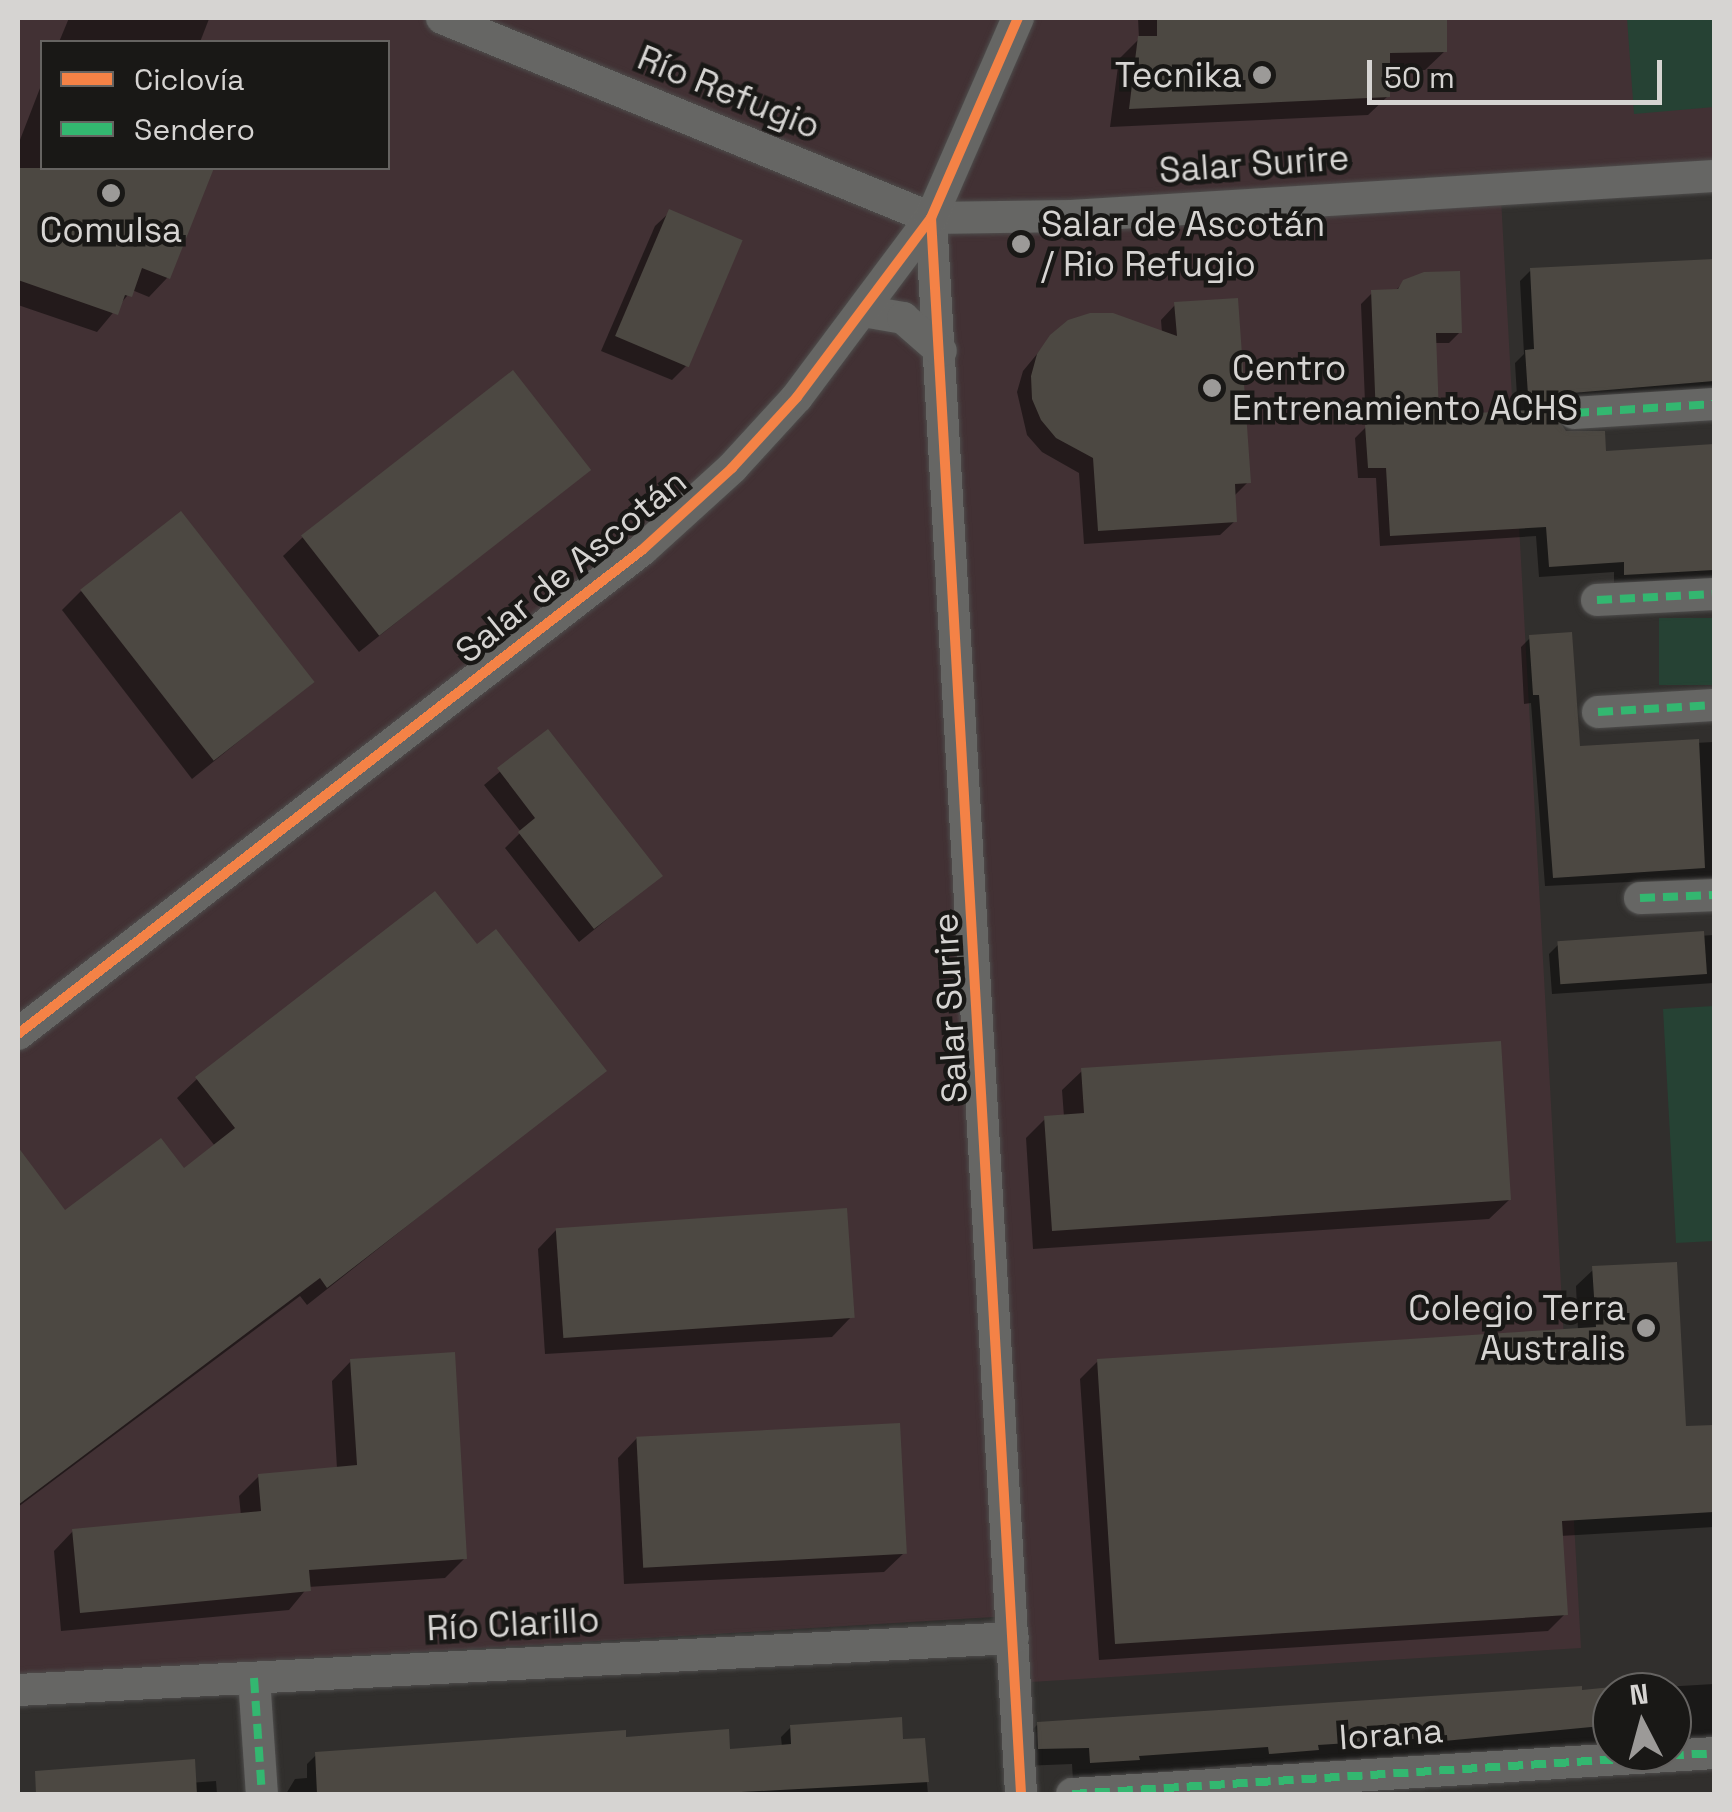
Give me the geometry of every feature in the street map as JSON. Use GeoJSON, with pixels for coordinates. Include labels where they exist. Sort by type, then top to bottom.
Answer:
{"type":"FeatureCollection","features":[{"type":"Feature","properties":{"kind":"street","name":"Río Refugio"},"geometry":{"type":"LineString","coordinates":[[442,18],[931,218]]}},
{"type":"Feature","properties":{"kind":"street","name":"Salar de Ascotán"},"geometry":{"type":"LineString","coordinates":[[18,1034],[684,514],[796,397],[931,218],[1018,18]]}},
{"type":"Feature","properties":{"kind":"street","name":"Salar Surire"},"geometry":{"type":"LineString","coordinates":[[1021,1794],[931,218],[1071,216],[1714,176]]}},
{"type":"Feature","properties":{"kind":"street"},"geometry":{"type":"LineString","coordinates":[[863,311],[903,318],[941,350]]}},
{"type":"Feature","properties":{"kind":"street"},"geometry":{"type":"LineString","coordinates":[[1574,413],[1714,404]]}},
{"type":"Feature","properties":{"kind":"street"},"geometry":{"type":"LineString","coordinates":[[1597,600],[1714,594]]}},
{"type":"Feature","properties":{"kind":"street"},"geometry":{"type":"LineString","coordinates":[[1598,712],[1714,705]]}},
{"type":"Feature","properties":{"kind":"street"},"geometry":{"type":"LineString","coordinates":[[1640,898],[1714,895]]}},
{"type":"Feature","properties":{"kind":"street","name":"Río Clarillo"},"geometry":{"type":"LineString","coordinates":[[18,1690],[1013,1638]]}},
{"type":"Feature","properties":{"kind":"street"},"geometry":{"type":"LineString","coordinates":[[254,1678],[262,1794]]}},
{"type":"Feature","properties":{"kind":"street","name":"Iorana"},"geometry":{"type":"LineString","coordinates":[[1072,1794],[1250,1789],[1714,1753]]}},
{"type":"Feature","properties":{"kind":"shaded area"},"geometry":{"type":"Polygon","coordinates":[[[18,18],[1714,18],[1714,165],[1500,180],[1581,1648],[1031,1682],[1027,1615],[18,1676],[18,18]]]}},
{"type":"Feature","properties":{"kind":"green space"},"geometry":{"type":"Polygon","coordinates":[[[1627,18],[1714,18],[1714,107],[1634,114],[1627,18]]]}},
{"type":"Feature","properties":{"kind":"green space"},"geometry":{"type":"Polygon","coordinates":[[[1659,618],[1714,618],[1714,685],[1659,685],[1659,618]]]}},
{"type":"Feature","properties":{"kind":"green space"},"geometry":{"type":"Polygon","coordinates":[[[1714,1006],[1714,1241],[1676,1243],[1663,1009],[1714,1006]]]}},
{"type":"Feature","properties":{"kind":"building","name":"Tecnika"},"geometry":{"type":"Polygon","coordinates":[[[1157,18],[1447,18],[1447,52],[1390,53],[1390,97],[1129,109],[1138,36],[1157,36],[1157,18]]]}},
{"type":"Feature","properties":{"kind":"building","name":"Comulsa"},"geometry":{"type":"Polygon","coordinates":[[[18,168],[213,170],[170,279],[142,268],[132,297],[125,295],[118,315],[18,280],[18,168]]]}},
{"type":"Feature","properties":{"kind":"building"},"geometry":{"type":"Polygon","coordinates":[[[669,209],[743,240],[689,367],[615,336],[669,209]]]}},
{"type":"Feature","properties":{"kind":"building"},"geometry":{"type":"Polygon","coordinates":[[[1714,259],[1714,381],[1572,393],[1562,397],[1554,413],[1566,431],[1605,431],[1606,451],[1714,444],[1714,570],[1624,575],[1624,562],[1549,567],[1546,527],[1390,536],[1386,468],[1368,468],[1365,425],[1376,418],[1371,290],[1398,289],[1403,280],[1424,272],[1460,271],[1462,333],[1436,333],[1439,415],[1529,410],[1525,350],[1534,349],[1530,268],[1714,259]]]}},
{"type":"Feature","properties":{"kind":"building"},"geometry":{"type":"Polygon","coordinates":[[[1238,298],[1251,483],[1235,484],[1237,522],[1098,531],[1093,458],[1056,438],[1041,420],[1032,399],[1031,376],[1037,354],[1050,335],[1068,320],[1090,313],[1113,313],[1177,336],[1174,302],[1238,298]]]}},
{"type":"Feature","properties":{"kind":"building"},"geometry":{"type":"Polygon","coordinates":[[[513,370],[591,470],[379,636],[301,536],[513,370]]]}},
{"type":"Feature","properties":{"kind":"building"},"geometry":{"type":"Polygon","coordinates":[[[181,511],[315,682],[214,761],[80,590],[181,511]]]}},
{"type":"Feature","properties":{"kind":"building"},"geometry":{"type":"Polygon","coordinates":[[[1572,632],[1580,746],[1699,739],[1705,868],[1553,878],[1539,695],[1533,695],[1529,635],[1572,632]]]}},
{"type":"Feature","properties":{"kind":"building"},"geometry":{"type":"Polygon","coordinates":[[[548,729],[663,876],[594,929],[518,832],[535,818],[497,768],[548,729]]]}},
{"type":"Feature","properties":{"kind":"building"},"geometry":{"type":"Polygon","coordinates":[[[435,891],[477,944],[496,929],[607,1071],[327,1288],[320,1278],[18,1505],[18,1147],[65,1210],[161,1138],[184,1168],[235,1128],[195,1077],[435,891]]]}},
{"type":"Feature","properties":{"kind":"building"},"geometry":{"type":"Polygon","coordinates":[[[1704,931],[1707,974],[1560,984],[1557,941],[1704,931]]]}},
{"type":"Feature","properties":{"kind":"building"},"geometry":{"type":"Polygon","coordinates":[[[1501,1041],[1511,1200],[1052,1231],[1044,1116],[1084,1113],[1081,1068],[1501,1041]]]}},
{"type":"Feature","properties":{"kind":"building"},"geometry":{"type":"Polygon","coordinates":[[[847,1208],[855,1318],[563,1338],[556,1228],[847,1208]]]}},
{"type":"Feature","properties":{"kind":"building"},"geometry":{"type":"Polygon","coordinates":[[[1677,1262],[1686,1426],[1714,1425],[1714,1512],[1562,1521],[1568,1615],[1115,1644],[1097,1359],[1596,1327],[1592,1266],[1677,1262]]]}},
{"type":"Feature","properties":{"kind":"building"},"geometry":{"type":"Polygon","coordinates":[[[455,1352],[467,1559],[309,1570],[311,1591],[80,1613],[72,1529],[261,1511],[258,1474],[357,1465],[350,1359],[455,1352]]]}},
{"type":"Feature","properties":{"kind":"building"},"geometry":{"type":"Polygon","coordinates":[[[900,1423],[907,1554],[643,1568],[636,1437],[900,1423]]]}},
{"type":"Feature","properties":{"kind":"building"},"geometry":{"type":"Polygon","coordinates":[[[1582,1686],[1582,1690],[1592,1689],[1592,1727],[1444,1741],[1444,1737],[1318,1745],[1319,1750],[1269,1754],[1268,1747],[1090,1763],[1089,1748],[1038,1749],[1037,1722],[1582,1686]]]}},
{"type":"Feature","properties":{"kind":"building"},"geometry":{"type":"Polygon","coordinates":[[[902,1717],[903,1739],[925,1738],[929,1782],[704,1794],[317,1794],[315,1752],[626,1730],[626,1737],[729,1729],[730,1749],[791,1744],[790,1725],[902,1717]]]}},
{"type":"Feature","properties":{"kind":"building"},"geometry":{"type":"Polygon","coordinates":[[[195,1759],[197,1794],[36,1794],[35,1771],[195,1759]]]}},
{"type":"Feature","properties":{"kind":"marked path"},"geometry":{"type":"LineString","coordinates":[[1574,413],[1714,404]]}},
{"type":"Feature","properties":{"kind":"marked path"},"geometry":{"type":"LineString","coordinates":[[1597,600],[1714,594]]}},
{"type":"Feature","properties":{"kind":"marked path"},"geometry":{"type":"LineString","coordinates":[[1598,712],[1714,705]]}},
{"type":"Feature","properties":{"kind":"marked path"},"geometry":{"type":"LineString","coordinates":[[1640,898],[1714,895]]}},
{"type":"Feature","properties":{"kind":"marked path"},"geometry":{"type":"LineString","coordinates":[[254,1678],[262,1794]]}},
{"type":"Feature","properties":{"kind":"marked path"},"geometry":{"type":"LineString","coordinates":[[1072,1794],[1714,1753]]}},
{"type":"Feature","properties":{"kind":"cycle path"},"geometry":{"type":"LineString","coordinates":[[18,1034],[642,550],[732,468],[797,397],[931,218],[1018,18]]}},
{"type":"Feature","properties":{"kind":"cycle path"},"geometry":{"type":"LineString","coordinates":[[931,218],[1021,1794]]}},
{"type":"Feature","properties":{"kind":"place","name":"Tecnika"},"geometry":{"type":"Point","coordinates":[1262,75]}},
{"type":"Feature","properties":{"kind":"place","name":"Comulsa"},"geometry":{"type":"Point","coordinates":[111,193]}},
{"type":"Feature","properties":{"kind":"place","name":"Salar de Ascotán / Rio Refugio"},"geometry":{"type":"Point","coordinates":[1021,244]}},
{"type":"Feature","properties":{"kind":"place","name":"Centro Entrenamiento ACHS"},"geometry":{"type":"Point","coordinates":[1212,388]}},
{"type":"Feature","properties":{"kind":"place","name":"Colegio Terra Australis"},"geometry":{"type":"Point","coordinates":[1646,1328]}}]}
